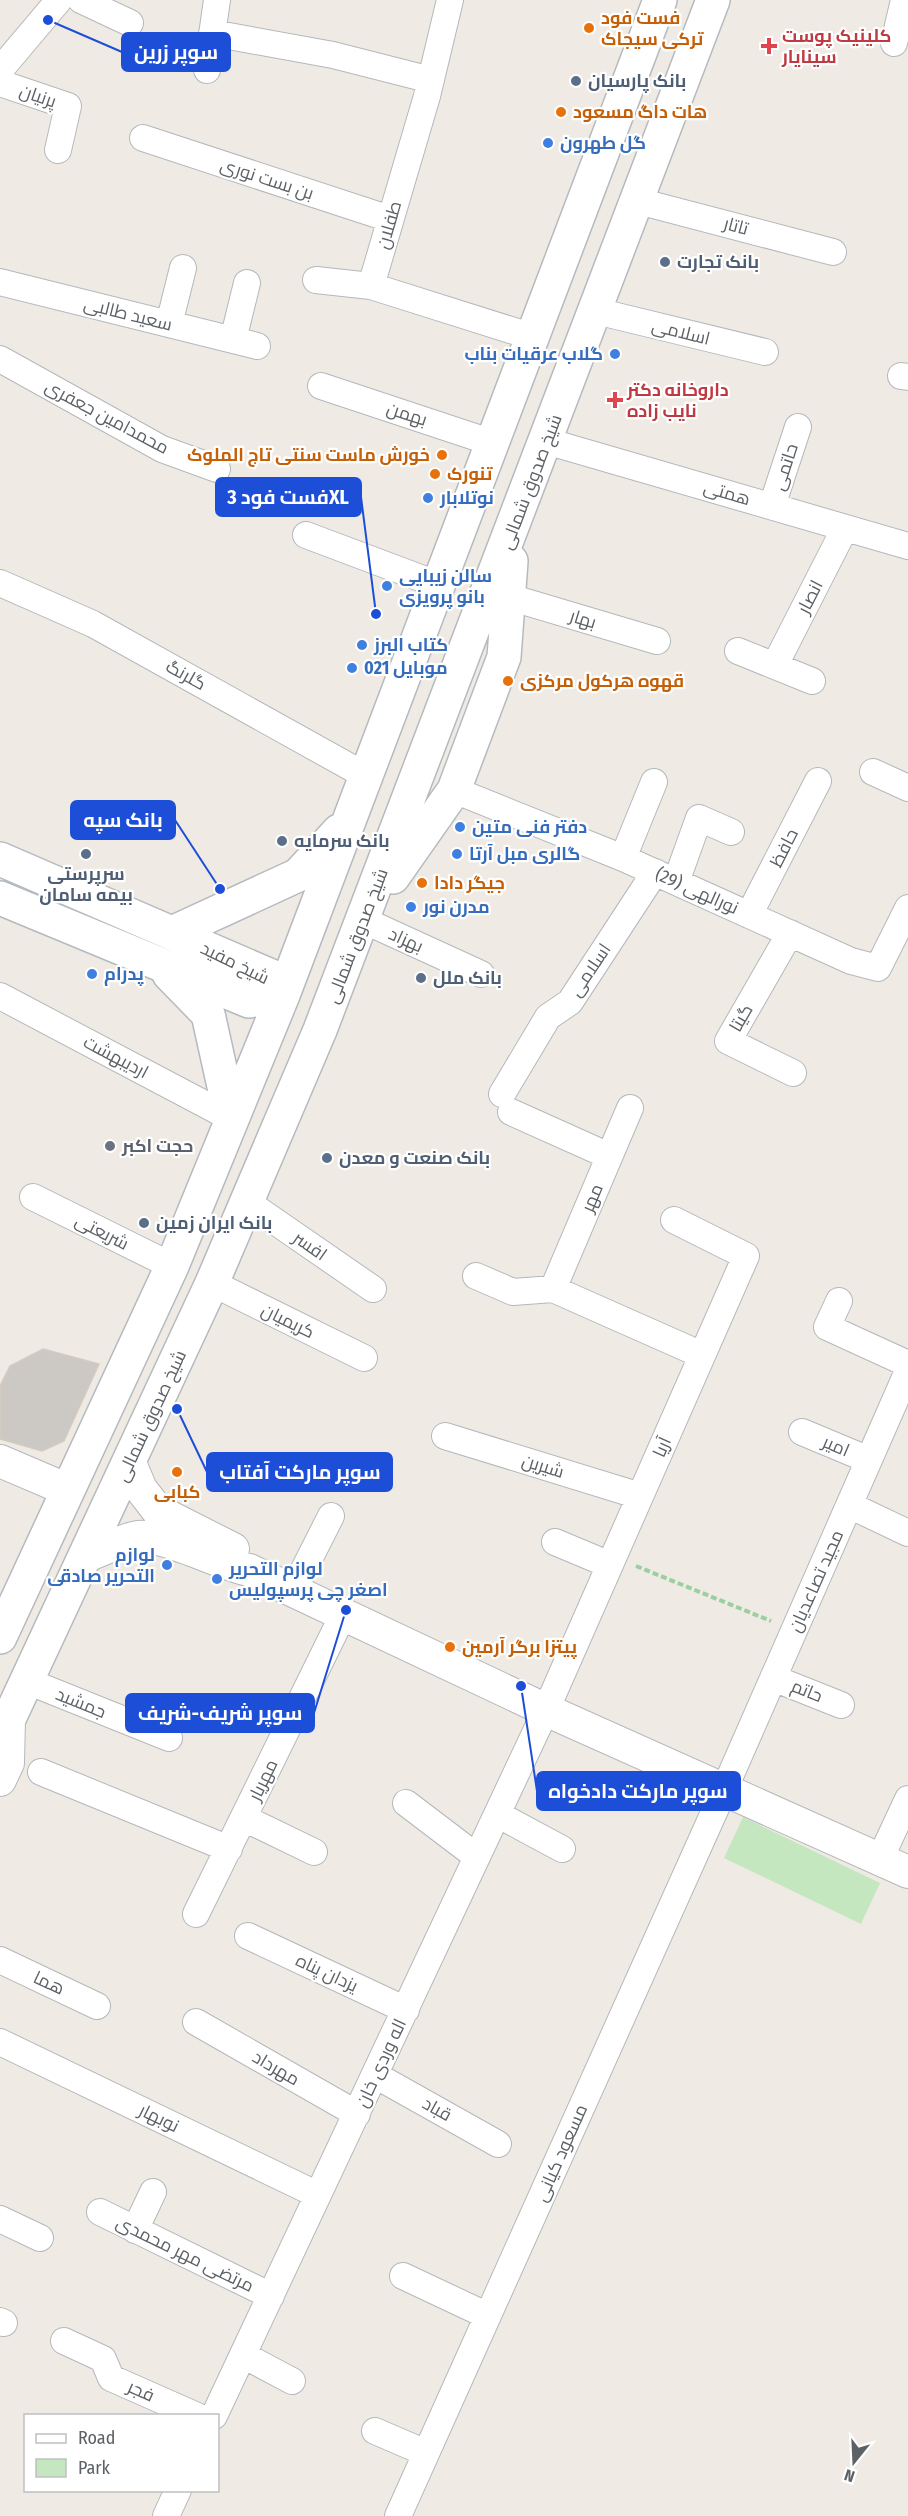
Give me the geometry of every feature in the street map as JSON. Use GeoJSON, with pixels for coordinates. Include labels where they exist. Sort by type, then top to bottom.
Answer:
{"type":"FeatureCollection","features":[{"type":"Feature","properties":{"kind":"main road"},"geometry":{"type":"LineString","coordinates":[[0,1638],[172,1266],[283,995],[368,777],[660,0]]}},
{"type":"Feature","properties":{"kind":"main road","name":"شیخ صدوق شمالی"},"geometry":{"type":"LineString","coordinates":[[5,1729],[212,1283],[327,1012],[597,311],[713,0]]}},
{"type":"Feature","properties":{"kind":"main road"},"geometry":{"type":"LineString","coordinates":[[531,343],[546,367],[562,369],[576,364]]}},
{"type":"Feature","properties":{"kind":"main road"},"geometry":{"type":"LineString","coordinates":[[363,920],[454,790],[504,657],[514,526]]}},
{"type":"Feature","properties":{"kind":"main road"},"geometry":{"type":"LineString","coordinates":[[172,933],[298,875],[351,819]]}},
{"type":"Feature","properties":{"kind":"main road","name":"شیخ مفید"},"geometry":{"type":"LineString","coordinates":[[0,859],[271,976],[283,995],[249,1001],[0,898]]}},
{"type":"Feature","properties":{"kind":"main road"},"geometry":{"type":"LineString","coordinates":[[161,966],[208,1014],[231,1118]]}},
{"type":"Feature","properties":{"kind":"main road"},"geometry":{"type":"LineString","coordinates":[[283,995],[327,1012]]}},
{"type":"Feature","properties":{"kind":"street"},"geometry":{"type":"LineString","coordinates":[[0,70],[59,0]]}},
{"type":"Feature","properties":{"kind":"street"},"geometry":{"type":"LineString","coordinates":[[81,0],[130,23]]}},
{"type":"Feature","properties":{"kind":"street"},"geometry":{"type":"LineString","coordinates":[[207,70],[217,0]]}},
{"type":"Feature","properties":{"kind":"street","name":"طفلان"},"geometry":{"type":"LineString","coordinates":[[371,286],[431,80],[450,0]]}},
{"type":"Feature","properties":{"kind":"street"},"geometry":{"type":"LineString","coordinates":[[894,43],[904,0]]}},
{"type":"Feature","properties":{"kind":"street"},"geometry":{"type":"LineString","coordinates":[[212,33],[333,55],[431,80]]}},
{"type":"Feature","properties":{"kind":"street","name":"پرنیان"},"geometry":{"type":"LineString","coordinates":[[0,83],[68,106],[58,150]]}},
{"type":"Feature","properties":{"kind":"street","name":"بن بست نوری"},"geometry":{"type":"LineString","coordinates":[[143,138],[390,219]]}},
{"type":"Feature","properties":{"kind":"street","name":"تاتار"},"geometry":{"type":"LineString","coordinates":[[638,201],[833,252]]}},
{"type":"Feature","properties":{"kind":"street"},"geometry":{"type":"LineString","coordinates":[[169,324],[183,268]]}},
{"type":"Feature","properties":{"kind":"street"},"geometry":{"type":"LineString","coordinates":[[316,280],[371,286],[531,343]]}},
{"type":"Feature","properties":{"kind":"street","name":"سعید طالبی"},"geometry":{"type":"LineString","coordinates":[[0,282],[245,343],[247,283]]}},
{"type":"Feature","properties":{"kind":"street","name":"اسلامی"},"geometry":{"type":"LineString","coordinates":[[597,311],[765,352]]}},
{"type":"Feature","properties":{"kind":"street","name":"محمدامین جعفری"},"geometry":{"type":"LineString","coordinates":[[0,359],[162,448],[217,469]]}},
{"type":"Feature","properties":{"kind":"street","name":"بهمن"},"geometry":{"type":"LineString","coordinates":[[321,386],[493,443]]}},
{"type":"Feature","properties":{"kind":"street","name":"حاتمی"},"geometry":{"type":"LineString","coordinates":[[772,506],[798,427]]}},
{"type":"Feature","properties":{"kind":"street","name":"همتی"},"geometry":{"type":"LineString","coordinates":[[546,441],[908,546]]}},
{"type":"Feature","properties":{"kind":"street","name":"انصار"},"geometry":{"type":"LineString","coordinates":[[775,665],[845,528]]}},
{"type":"Feature","properties":{"kind":"street"},"geometry":{"type":"LineString","coordinates":[[306,535],[439,585]]}},
{"type":"Feature","properties":{"kind":"street","name":"گلرنگ"},"geometry":{"type":"LineString","coordinates":[[0,583],[93,624],[368,777]]}},
{"type":"Feature","properties":{"kind":"street","name":"بهار"},"geometry":{"type":"LineString","coordinates":[[508,597],[657,641]]}},
{"type":"Feature","properties":{"kind":"street"},"geometry":{"type":"LineString","coordinates":[[738,651],[812,681]]}},
{"type":"Feature","properties":{"kind":"street"},"geometry":{"type":"LineString","coordinates":[[873,772],[908,788]]}},
{"type":"Feature","properties":{"kind":"street","name":"حافظ"},"geometry":{"type":"LineString","coordinates":[[749,915],[818,781]]}},
{"type":"Feature","properties":{"kind":"street"},"geometry":{"type":"LineString","coordinates":[[623,858],[654,782]]}},
{"type":"Feature","properties":{"kind":"street","name":"نورالهی (29)"},"geometry":{"type":"LineString","coordinates":[[454,790],[623,858],[851,961],[878,968],[908,908]]}},
{"type":"Feature","properties":{"kind":"street","name":"اسلامی"},"geometry":{"type":"LineString","coordinates":[[609,1156],[507,1103],[548,1017],[570,1002],[666,877],[699,818],[731,832]]}},
{"type":"Feature","properties":{"kind":"street","name":"بهزاد"},"geometry":{"type":"LineString","coordinates":[[363,920],[481,974]]}},
{"type":"Feature","properties":{"kind":"street","name":"گیتا"},"geometry":{"type":"LineString","coordinates":[[790,933],[728,1041],[793,1073]]}},
{"type":"Feature","properties":{"kind":"street","name":"اردیبهشت"},"geometry":{"type":"LineString","coordinates":[[0,996],[231,1118]]}},
{"type":"Feature","properties":{"kind":"street","name":"مهر"},"geometry":{"type":"LineString","coordinates":[[553,1289],[630,1108]]}},
{"type":"Feature","properties":{"kind":"street","name":"شریعتی"},"geometry":{"type":"LineString","coordinates":[[33,1197],[172,1266]]}},
{"type":"Feature","properties":{"kind":"street","name":"افسر"},"geometry":{"type":"LineString","coordinates":[[247,1202],[373,1289]]}},
{"type":"Feature","properties":{"kind":"street","name":"آریا"},"geometry":{"type":"LineString","coordinates":[[546,1710],[746,1256],[674,1221]]}},
{"type":"Feature","properties":{"kind":"street"},"geometry":{"type":"LineString","coordinates":[[476,1276],[513,1292],[553,1289],[702,1354]]}},
{"type":"Feature","properties":{"kind":"street","name":"کریمیان"},"geometry":{"type":"LineString","coordinates":[[212,1283],[364,1358]]}},
{"type":"Feature","properties":{"kind":"street"},"geometry":{"type":"LineString","coordinates":[[839,1301],[827,1327],[908,1364]]}},
{"type":"Feature","properties":{"kind":"street","name":"مجید تصاعدیان"},"geometry":{"type":"LineString","coordinates":[[724,1790],[908,1371]]}},
{"type":"Feature","properties":{"kind":"street","name":"امیر"},"geometry":{"type":"LineString","coordinates":[[802,1432],[869,1460]]}},
{"type":"Feature","properties":{"kind":"street","name":"شیرین"},"geometry":{"type":"LineString","coordinates":[[445,1436],[640,1496]]}},
{"type":"Feature","properties":{"kind":"street"},"geometry":{"type":"LineString","coordinates":[[0,1461],[68,1490]]}},
{"type":"Feature","properties":{"kind":"street"},"geometry":{"type":"LineString","coordinates":[[130,1463],[141,1489],[158,1511],[240,1553],[249,1570]]}},
{"type":"Feature","properties":{"kind":"street"},"geometry":{"type":"LineString","coordinates":[[849,1505],[908,1533]]}},
{"type":"Feature","properties":{"kind":"street"},"geometry":{"type":"LineString","coordinates":[[293,1591],[331,1516]]}},
{"type":"Feature","properties":{"kind":"street"},"geometry":{"type":"LineString","coordinates":[[86,1556],[136,1537],[151,1537],[228,1566],[249,1570],[546,1710],[908,1872]]}},
{"type":"Feature","properties":{"kind":"street"},"geometry":{"type":"LineString","coordinates":[[555,1542],[612,1561]]}},
{"type":"Feature","properties":{"kind":"street","name":"مهریار"},"geometry":{"type":"LineString","coordinates":[[196,1914],[344,1614]]}},
{"type":"Feature","properties":{"kind":"street","name":"حاتم"},"geometry":{"type":"LineString","coordinates":[[773,1678],[841,1705]]}},
{"type":"Feature","properties":{"kind":"street","name":"جمشید"},"geometry":{"type":"LineString","coordinates":[[27,1681],[169,1738]]}},
{"type":"Feature","properties":{"kind":"street","name":"اله وردی خان"},"geometry":{"type":"LineString","coordinates":[[214,2414],[546,1710]]}},
{"type":"Feature","properties":{"kind":"street","name":"شیخ صدوق شمالی"},"geometry":{"type":"LineString","coordinates":[[0,1780],[8,1763],[5,1729]]}},
{"type":"Feature","properties":{"kind":"street"},"geometry":{"type":"LineString","coordinates":[[41,1772],[229,1849]]}},
{"type":"Feature","properties":{"kind":"street","name":"مسعود کیانی"},"geometry":{"type":"LineString","coordinates":[[398,2516],[724,1790]]}},
{"type":"Feature","properties":{"kind":"street"},"geometry":{"type":"LineString","coordinates":[[880,1859],[908,1799]]}},
{"type":"Feature","properties":{"kind":"street"},"geometry":{"type":"LineString","coordinates":[[406,1803],[477,1857]]}},
{"type":"Feature","properties":{"kind":"street"},"geometry":{"type":"LineString","coordinates":[[497,1814],[562,1849]]}},
{"type":"Feature","properties":{"kind":"street"},"geometry":{"type":"LineString","coordinates":[[244,1818],[314,1852]]}},
{"type":"Feature","properties":{"kind":"street","name":"یزدان پناه"},"geometry":{"type":"LineString","coordinates":[[248,1936],[406,2010]]}},
{"type":"Feature","properties":{"kind":"street","name":"هما"},"geometry":{"type":"LineString","coordinates":[[0,1960],[97,2006]]}},
{"type":"Feature","properties":{"kind":"street","name":"مهرداد"},"geometry":{"type":"LineString","coordinates":[[196,2022],[357,2114]]}},
{"type":"Feature","properties":{"kind":"street","name":"نوبهار"},"geometry":{"type":"LineString","coordinates":[[0,2042],[318,2195]]}},
{"type":"Feature","properties":{"kind":"street","name":"قباد"},"geometry":{"type":"LineString","coordinates":[[375,2075],[498,2144]]}},
{"type":"Feature","properties":{"kind":"street"},"geometry":{"type":"LineString","coordinates":[[135,2230],[153,2192]]}},
{"type":"Feature","properties":{"kind":"street","name":"مرتضی مهر محمدی"},"geometry":{"type":"LineString","coordinates":[[100,2212],[270,2296]]}},
{"type":"Feature","properties":{"kind":"street"},"geometry":{"type":"LineString","coordinates":[[0,2219],[40,2238]]}},
{"type":"Feature","properties":{"kind":"street"},"geometry":{"type":"LineString","coordinates":[[403,2276],[488,2316]]}},
{"type":"Feature","properties":{"kind":"street","name":"فجر"},"geometry":{"type":"LineString","coordinates":[[64,2341],[103,2359],[111,2378],[194,2414]]}},
{"type":"Feature","properties":{"kind":"street"},"geometry":{"type":"LineString","coordinates":[[243,2355],[292,2381]]}},
{"type":"Feature","properties":{"kind":"street"},"geometry":{"type":"LineString","coordinates":[[375,2431],[426,2453]]}},
{"type":"Feature","properties":{"kind":"street"},"geometry":{"type":"LineString","coordinates":[[166,2516],[177,2492]]}},
{"type":"Feature","properties":{"kind":"path"},"geometry":{"type":"LineString","coordinates":[[612,1561],[794,1630]]}},
{"type":"Feature","properties":{"kind":"green space"},"geometry":{"type":"Polygon","coordinates":[[[743,1817],[880,1883],[861,1924],[724,1858],[743,1817]]]}},
{"type":"Feature","properties":{"kind":"building"},"geometry":{"type":"Polygon","coordinates":[[[43,1349],[99,1364],[64,1441],[42,1451],[0,1439],[0,1386],[10,1366],[43,1349]]]}},
{"type":"Feature","properties":{"kind":"place","name":"سوپر زرین"},"geometry":{"type":"Point","coordinates":[48,20]}},
{"type":"Feature","properties":{"kind":"place","name":"فست فود ترکی سیجاک"},"geometry":{"type":"Point","coordinates":[589,28]}},
{"type":"Feature","properties":{"kind":"place","name":"کلینیک پوست سینایار"},"geometry":{"type":"Point","coordinates":[769,46]}},
{"type":"Feature","properties":{"kind":"place","name":"بانک پارسیان"},"geometry":{"type":"Point","coordinates":[576,81]}},
{"type":"Feature","properties":{"kind":"place","name":"هات داگ مسعود"},"geometry":{"type":"Point","coordinates":[561,112]}},
{"type":"Feature","properties":{"kind":"place","name":"گل طهرون"},"geometry":{"type":"Point","coordinates":[548,143]}},
{"type":"Feature","properties":{"kind":"place","name":"بانک تجارت"},"geometry":{"type":"Point","coordinates":[665,262]}},
{"type":"Feature","properties":{"kind":"place","name":"گلاب عرقیات بناب"},"geometry":{"type":"Point","coordinates":[615,354]}},
{"type":"Feature","properties":{"kind":"place","name":"داروخانه دکتر نایب زاده"},"geometry":{"type":"Point","coordinates":[615,400]}},
{"type":"Feature","properties":{"kind":"place","name":"خورش ماست سنتی تاج الملوک"},"geometry":{"type":"Point","coordinates":[442,455]}},
{"type":"Feature","properties":{"kind":"place","name":"تنورک"},"geometry":{"type":"Point","coordinates":[435,474]}},
{"type":"Feature","properties":{"kind":"place","name":"نوتلابار"},"geometry":{"type":"Point","coordinates":[428,498]}},
{"type":"Feature","properties":{"kind":"place","name":"سالن زیبایی بانو پرویزی"},"geometry":{"type":"Point","coordinates":[387,586]}},
{"type":"Feature","properties":{"kind":"place","name":"فست فود 3XL"},"geometry":{"type":"Point","coordinates":[376,614]}},
{"type":"Feature","properties":{"kind":"place","name":"کتاب البرز"},"geometry":{"type":"Point","coordinates":[362,645]}},
{"type":"Feature","properties":{"kind":"place","name":"موبایل 021"},"geometry":{"type":"Point","coordinates":[352,668]}},
{"type":"Feature","properties":{"kind":"place","name":"قهوه هرکول مرکزی"},"geometry":{"type":"Point","coordinates":[508,681]}},
{"type":"Feature","properties":{"kind":"place","name":"دفتر فنی متین"},"geometry":{"type":"Point","coordinates":[460,827]}},
{"type":"Feature","properties":{"kind":"place","name":"بانک سرمایه"},"geometry":{"type":"Point","coordinates":[282,841]}},
{"type":"Feature","properties":{"kind":"place","name":"سرپرستی بیمه سامان"},"geometry":{"type":"Point","coordinates":[86,854]}},
{"type":"Feature","properties":{"kind":"place","name":"گالری مبل آرتا"},"geometry":{"type":"Point","coordinates":[457,854]}},
{"type":"Feature","properties":{"kind":"place","name":"جیگر دادا"},"geometry":{"type":"Point","coordinates":[422,883]}},
{"type":"Feature","properties":{"kind":"place","name":"بانک سپه"},"geometry":{"type":"Point","coordinates":[220,889]}},
{"type":"Feature","properties":{"kind":"place","name":"مدرن نور"},"geometry":{"type":"Point","coordinates":[411,907]}},
{"type":"Feature","properties":{"kind":"place","name":"پدرام"},"geometry":{"type":"Point","coordinates":[92,974]}},
{"type":"Feature","properties":{"kind":"place","name":"بانک ملل"},"geometry":{"type":"Point","coordinates":[421,978]}},
{"type":"Feature","properties":{"kind":"place","name":"حجت اکبر"},"geometry":{"type":"Point","coordinates":[110,1146]}},
{"type":"Feature","properties":{"kind":"place","name":"بانک صنعت و معدن"},"geometry":{"type":"Point","coordinates":[327,1158]}},
{"type":"Feature","properties":{"kind":"place","name":"بانک ایران زمین"},"geometry":{"type":"Point","coordinates":[144,1223]}},
{"type":"Feature","properties":{"kind":"place","name":"سوپر مارکت آفتاب"},"geometry":{"type":"Point","coordinates":[177,1409]}},
{"type":"Feature","properties":{"kind":"place","name":"کبابی"},"geometry":{"type":"Point","coordinates":[177,1472]}},
{"type":"Feature","properties":{"kind":"place","name":"لوازم التحریر صادقی"},"geometry":{"type":"Point","coordinates":[167,1565]}},
{"type":"Feature","properties":{"kind":"place","name":"لوازم التحریر اصغر چی پرسپولیس"},"geometry":{"type":"Point","coordinates":[217,1579]}},
{"type":"Feature","properties":{"kind":"place","name":"سوپر شریف-شریف"},"geometry":{"type":"Point","coordinates":[346,1610]}},
{"type":"Feature","properties":{"kind":"place","name":"پيتزا برگر آرمين"},"geometry":{"type":"Point","coordinates":[450,1647]}},
{"type":"Feature","properties":{"kind":"place","name":"سوپر مارکت دادخواه"},"geometry":{"type":"Point","coordinates":[521,1686]}}]}
